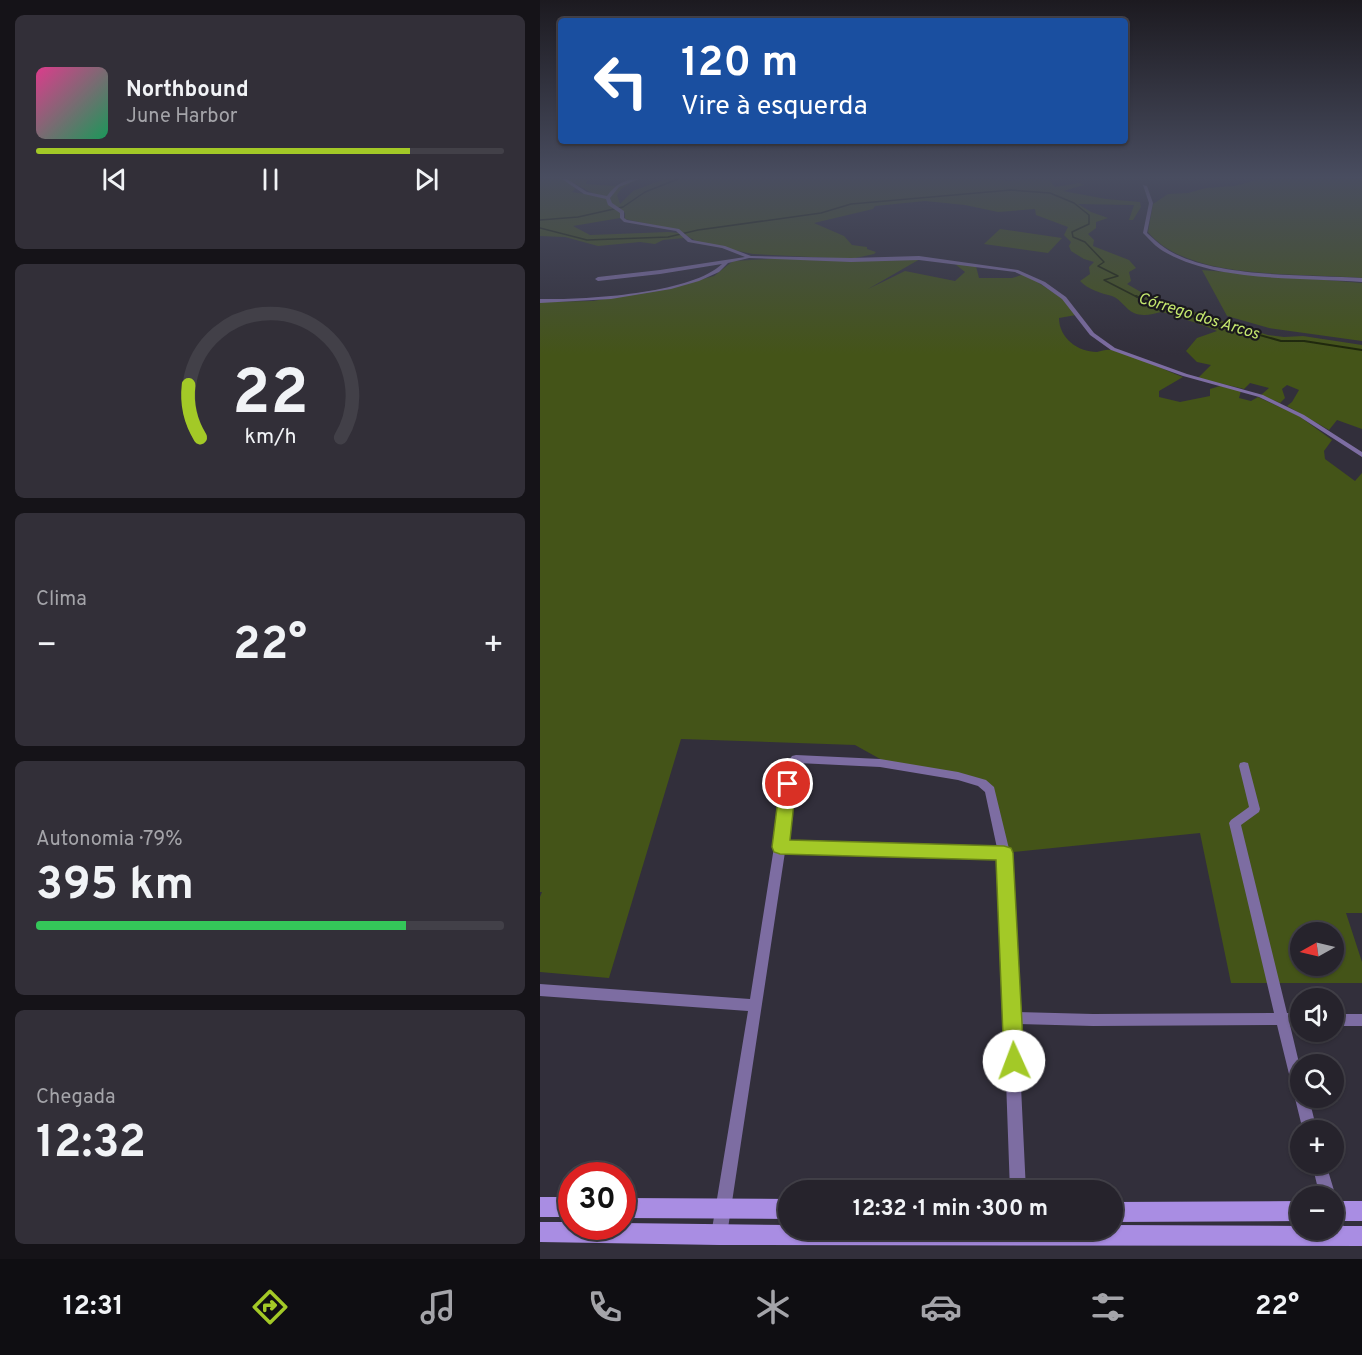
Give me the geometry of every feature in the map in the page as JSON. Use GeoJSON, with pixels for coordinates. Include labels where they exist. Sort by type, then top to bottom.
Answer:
{"type":"FeatureCollection","features":[{"type":"Feature","properties":{"kind":"street"},"geometry":{"type":"LineString","coordinates":[[688,238],[697,243],[723,247],[750,257]]}},
{"type":"Feature","properties":{"kind":"street"},"geometry":{"type":"LineString","coordinates":[[1149,238],[1155,244],[1184,260],[1218,270],[1362,280]]}},
{"type":"Feature","properties":{"kind":"street"},"geometry":{"type":"LineString","coordinates":[[598,279],[750,257],[851,260],[920,258],[1016,271],[1043,283],[1061,295],[1092,334],[1113,349],[1185,375],[1261,396],[1302,416],[1362,454]]}},
{"type":"Feature","properties":{"kind":"street"},"geometry":{"type":"LineString","coordinates":[[540,302],[591,301],[669,287],[712,276],[723,268],[728,260]]}},
{"type":"Feature","properties":{"kind":"street"},"geometry":{"type":"LineString","coordinates":[[719,1235],[791,764],[796,759],[880,763],[958,776],[982,783],[990,790],[1004,853],[1013,1018],[1018,1180]]}},
{"type":"Feature","properties":{"kind":"street"},"geometry":{"type":"LineString","coordinates":[[1244,766],[1255,809],[1235,823],[1290,1054]]}},
{"type":"Feature","properties":{"kind":"street"},"geometry":{"type":"LineString","coordinates":[[780,847],[1004,853]]}},
{"type":"Feature","properties":{"kind":"street"},"geometry":{"type":"LineString","coordinates":[[540,990],[754,1005]]}},
{"type":"Feature","properties":{"kind":"street"},"geometry":{"type":"LineString","coordinates":[[1013,1018],[1290,1019]]}},
{"type":"Feature","properties":{"kind":"street"},"geometry":{"type":"LineString","coordinates":[[1344,1020],[1362,1020]]}},
{"type":"Feature","properties":{"kind":"street"},"geometry":{"type":"LineString","coordinates":[[540,1207],[558,1207]]}},
{"type":"Feature","properties":{"kind":"street"},"geometry":{"type":"LineString","coordinates":[[636,1208],[778,1209]]}},
{"type":"Feature","properties":{"kind":"street"},"geometry":{"type":"LineString","coordinates":[[1123,1212],[1290,1211]]}},
{"type":"Feature","properties":{"kind":"street"},"geometry":{"type":"LineString","coordinates":[[1344,1211],[1362,1212]]}},
{"type":"Feature","properties":{"kind":"street"},"geometry":{"type":"LineString","coordinates":[[1123,1231],[1290,1228]]}},
{"type":"Feature","properties":{"kind":"street"},"geometry":{"type":"LineString","coordinates":[[1344,1230],[1362,1236]]}},
{"type":"Feature","properties":{"kind":"street"},"geometry":{"type":"LineString","coordinates":[[540,1232],[778,1235]]}},
{"type":"Feature","properties":{"kind":"green space"},"geometry":{"type":"Polygon","coordinates":[[[568,238],[684,238],[663,240],[655,244],[640,242],[598,246],[568,238]]]}},
{"type":"Feature","properties":{"kind":"green space"},"geometry":{"type":"Polygon","coordinates":[[[690,238],[846,238],[852,245],[867,247],[876,252],[851,259],[753,254],[699,243],[690,238]]]}},
{"type":"Feature","properties":{"kind":"green space"},"geometry":{"type":"Polygon","coordinates":[[[991,238],[1062,238],[1048,253],[984,244],[991,238]]]}},
{"type":"Feature","properties":{"kind":"green space"},"geometry":{"type":"Polygon","coordinates":[[[1067,238],[1092,238],[1094,240],[1093,246],[1129,260],[1136,268],[1129,272],[1131,281],[1127,284],[1153,299],[1268,335],[1303,336],[1362,345],[1362,429],[1337,420],[1329,430],[1287,406],[1299,390],[1287,385],[1282,389],[1285,398],[1280,403],[1261,395],[1269,388],[1250,383],[1244,389],[1198,378],[1211,365],[1197,362],[1186,351],[1197,338],[1217,331],[1161,312],[1137,314],[1131,312],[1115,297],[1095,291],[1080,281],[1090,274],[1089,267],[1094,262],[1071,251],[1069,246],[1071,242],[1067,238]]]}},
{"type":"Feature","properties":{"kind":"green space"},"geometry":{"type":"Polygon","coordinates":[[[1155,238],[1362,238],[1362,278],[1248,272],[1190,259],[1167,248],[1155,238]]]}},
{"type":"Feature","properties":{"kind":"green space"},"geometry":{"type":"Polygon","coordinates":[[[788,258],[920,259],[868,289],[905,271],[955,281],[965,272],[955,264],[976,266],[979,278],[1012,278],[1025,274],[1062,298],[1076,315],[1059,318],[1062,332],[1077,347],[1097,352],[1109,350],[1119,352],[1183,377],[1159,391],[1159,397],[1180,402],[1210,396],[1210,389],[1220,386],[1241,391],[1239,398],[1251,401],[1258,397],[1299,416],[1332,440],[1324,451],[1325,459],[1355,481],[1362,473],[1362,913],[1346,913],[1362,962],[1362,983],[1231,983],[1200,833],[1004,853],[991,796],[982,783],[891,765],[855,745],[681,739],[609,978],[540,972],[540,897],[542,892],[540,892],[540,302],[593,301],[673,287],[714,276],[733,261],[788,258]]]}},
{"type":"Feature","properties":{"kind":"green space"},"geometry":{"type":"Polygon","coordinates":[[[1202,270],[1362,283],[1362,341],[1269,328],[1227,316],[1202,270]]]}},
{"type":"Feature","properties":{"kind":"waterway","name":"Córrego dos Arcos"},"geometry":{"type":"LineString","coordinates":[[578,238],[587,240],[648,238]]}},
{"type":"Feature","properties":{"kind":"waterway","name":"Córrego dos Arcos"},"geometry":{"type":"LineString","coordinates":[[1075,238],[1085,242],[1104,262],[1098,266],[1118,276],[1104,280],[1139,298]]}},
{"type":"Feature","properties":{"kind":"waterway","name":"Córrego dos Arcos"},"geometry":{"type":"LineString","coordinates":[[1136,296],[1153,305],[1281,341],[1304,341],[1362,350]]}},
{"type":"Feature","properties":{"kind":"route"},"geometry":{"type":"LineString","coordinates":[[788,784],[780,847],[1004,853],[1014,1061]]}}]}
